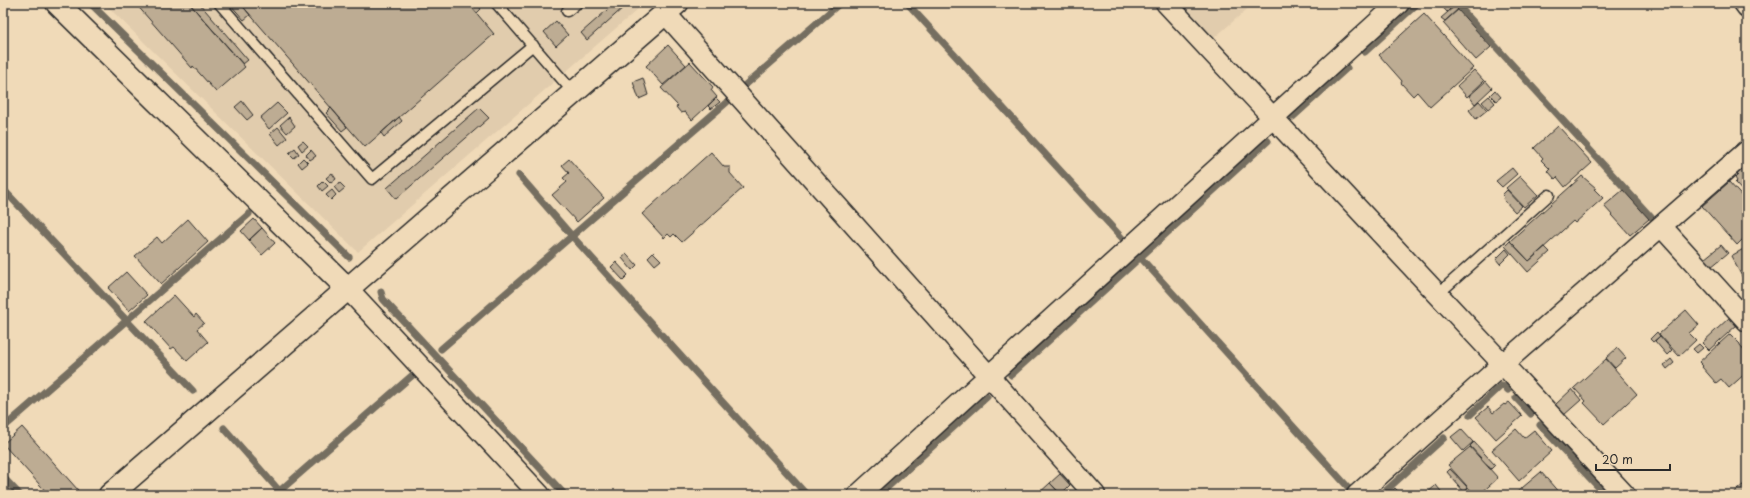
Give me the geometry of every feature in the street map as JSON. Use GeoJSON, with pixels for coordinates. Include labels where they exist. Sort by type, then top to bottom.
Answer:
{"type":"FeatureCollection","features":[{"type":"Feature","properties":{"kind":"street"},"geometry":{"type":"LineString","coordinates":[[57,3],[348,289],[540,495]]}},
{"type":"Feature","properties":{"kind":"street"},"geometry":{"type":"LineString","coordinates":[[1166,3],[1625,495]]}},
{"type":"Feature","properties":{"kind":"street"},"geometry":{"type":"LineString","coordinates":[[858,495],[1399,3]]}},
{"type":"Feature","properties":{"kind":"street"},"geometry":{"type":"LineString","coordinates":[[1744,3],[1747,7]]}},
{"type":"Feature","properties":{"kind":"street"},"geometry":{"type":"LineString","coordinates":[[110,495],[671,8],[989,376],[1095,495]]}},
{"type":"Feature","properties":{"kind":"street"},"geometry":{"type":"LineString","coordinates":[[1358,494],[1503,364],[1747,150]]}},
{"type":"Feature","properties":{"kind":"street"},"geometry":{"type":"LineString","coordinates":[[1661,226],[1747,321]]}},
{"type":"Feature","properties":{"kind":"lane"},"geometry":{"type":"LineString","coordinates":[[219,3],[372,179],[533,45]]}},
{"type":"Feature","properties":{"kind":"lane"},"geometry":{"type":"LineString","coordinates":[[496,3],[574,93]]}},
{"type":"Feature","properties":{"kind":"lane"},"geometry":{"type":"LineString","coordinates":[[567,12],[577,3]]}},
{"type":"Feature","properties":{"kind":"lane"},"geometry":{"type":"LineString","coordinates":[[1438,294],[1548,195]]}},
{"type":"Feature","properties":{"kind":"shaded area"},"geometry":{"type":"Polygon","coordinates":[[[104,3],[645,3],[358,252],[104,3]]]}},
{"type":"Feature","properties":{"kind":"shaded area"},"geometry":{"type":"Polygon","coordinates":[[[1180,3],[1254,3],[1213,39],[1180,3]]]}},
{"type":"Feature","properties":{"kind":"building"},"geometry":{"type":"Polygon","coordinates":[[[135,3],[189,3],[245,67],[216,92],[193,66],[192,68],[135,3]]]}},
{"type":"Feature","properties":{"kind":"building"},"geometry":{"type":"Polygon","coordinates":[[[189,3],[199,3],[248,60],[243,64],[189,3]]]}},
{"type":"Feature","properties":{"kind":"building"},"geometry":{"type":"Polygon","coordinates":[[[229,3],[240,3],[250,15],[244,20],[229,3]]]}},
{"type":"Feature","properties":{"kind":"building"},"geometry":{"type":"Polygon","coordinates":[[[240,3],[468,3],[494,34],[365,147],[240,3]]]}},
{"type":"Feature","properties":{"kind":"building"},"geometry":{"type":"Polygon","coordinates":[[[468,3],[476,3],[481,9],[477,13],[468,3]]]}},
{"type":"Feature","properties":{"kind":"building"},"geometry":{"type":"Polygon","coordinates":[[[615,3],[621,3],[624,7],[587,40],[581,33],[615,3]]]}},
{"type":"Feature","properties":{"kind":"building"},"geometry":{"type":"Polygon","coordinates":[[[1439,3],[1452,3],[1454,5],[1447,12],[1439,3]]]}},
{"type":"Feature","properties":{"kind":"building"},"geometry":{"type":"Polygon","coordinates":[[[1455,6],[1458,9],[1445,21],[1441,18],[1455,6]]]}},
{"type":"Feature","properties":{"kind":"building"},"geometry":{"type":"Polygon","coordinates":[[[1458,10],[1491,47],[1476,60],[1443,23],[1458,10]]]}},
{"type":"Feature","properties":{"kind":"building"},"geometry":{"type":"Polygon","coordinates":[[[1424,14],[1473,68],[1430,107],[1417,92],[1413,96],[1379,55],[1424,14]]]}},
{"type":"Feature","properties":{"kind":"building"},"geometry":{"type":"Polygon","coordinates":[[[556,21],[568,35],[556,46],[544,32],[556,21]]]}},
{"type":"Feature","properties":{"kind":"building"},"geometry":{"type":"Polygon","coordinates":[[[668,45],[686,65],[663,85],[646,66],[668,45]]]}},
{"type":"Feature","properties":{"kind":"building"},"geometry":{"type":"Polygon","coordinates":[[[690,62],[713,87],[711,90],[717,97],[692,120],[685,112],[681,113],[676,107],[678,106],[661,88],[690,62]]]}},
{"type":"Feature","properties":{"kind":"building"},"geometry":{"type":"Polygon","coordinates":[[[1474,70],[1484,81],[1467,97],[1457,86],[1474,70]]]}},
{"type":"Feature","properties":{"kind":"building"},"geometry":{"type":"Polygon","coordinates":[[[643,78],[648,95],[639,99],[633,82],[643,78]]]}},
{"type":"Feature","properties":{"kind":"building"},"geometry":{"type":"Polygon","coordinates":[[[1486,81],[1492,88],[1475,104],[1469,96],[1486,81]]]}},
{"type":"Feature","properties":{"kind":"building"},"geometry":{"type":"Polygon","coordinates":[[[1495,90],[1501,97],[1496,101],[1490,95],[1495,90]]]}},
{"type":"Feature","properties":{"kind":"building"},"geometry":{"type":"Polygon","coordinates":[[[1489,96],[1495,103],[1488,109],[1482,102],[1489,96]]]}},
{"type":"Feature","properties":{"kind":"building"},"geometry":{"type":"Polygon","coordinates":[[[716,98],[720,102],[711,109],[708,106],[716,98]]]}},
{"type":"Feature","properties":{"kind":"building"},"geometry":{"type":"Polygon","coordinates":[[[242,101],[253,115],[247,120],[235,107],[242,101]]]}},
{"type":"Feature","properties":{"kind":"building"},"geometry":{"type":"Polygon","coordinates":[[[1479,101],[1487,110],[1476,119],[1469,110],[1479,101]]]}},
{"type":"Feature","properties":{"kind":"building"},"geometry":{"type":"Polygon","coordinates":[[[277,103],[287,113],[269,129],[260,118],[277,103]]]}},
{"type":"Feature","properties":{"kind":"building"},"geometry":{"type":"Polygon","coordinates":[[[331,108],[347,127],[342,131],[326,113],[331,108]]]}},
{"type":"Feature","properties":{"kind":"building"},"geometry":{"type":"Polygon","coordinates":[[[479,108],[489,118],[396,199],[387,188],[479,108]]]}},
{"type":"Feature","properties":{"kind":"building"},"geometry":{"type":"Polygon","coordinates":[[[289,117],[295,126],[287,133],[280,125],[289,117]]]}},
{"type":"Feature","properties":{"kind":"building"},"geometry":{"type":"Polygon","coordinates":[[[399,117],[402,121],[384,137],[381,133],[399,117]]]}},
{"type":"Feature","properties":{"kind":"building"},"geometry":{"type":"Polygon","coordinates":[[[1558,126],[1592,163],[1565,187],[1557,177],[1555,179],[1548,171],[1550,169],[1541,160],[1543,158],[1534,148],[1558,126]]]}},
{"type":"Feature","properties":{"kind":"building"},"geometry":{"type":"Polygon","coordinates":[[[278,127],[287,138],[279,145],[270,134],[278,127]]]}},
{"type":"Feature","properties":{"kind":"building"},"geometry":{"type":"Polygon","coordinates":[[[303,141],[308,146],[302,151],[298,145],[303,141]]]}},
{"type":"Feature","properties":{"kind":"building"},"geometry":{"type":"Polygon","coordinates":[[[295,148],[299,154],[294,158],[289,153],[295,148]]]}},
{"type":"Feature","properties":{"kind":"building"},"geometry":{"type":"Polygon","coordinates":[[[311,150],[316,156],[310,160],[306,155],[311,150]]]}},
{"type":"Feature","properties":{"kind":"building"},"geometry":{"type":"Polygon","coordinates":[[[711,152],[724,167],[730,167],[730,173],[743,188],[682,242],[674,234],[671,237],[668,234],[664,238],[642,214],[711,152]]]}},
{"type":"Feature","properties":{"kind":"building"},"geometry":{"type":"Polygon","coordinates":[[[303,158],[308,163],[302,168],[298,163],[303,158]]]}},
{"type":"Feature","properties":{"kind":"building"},"geometry":{"type":"Polygon","coordinates":[[[569,159],[604,198],[577,222],[552,195],[567,182],[563,178],[569,173],[562,165],[569,159]]]}},
{"type":"Feature","properties":{"kind":"building"},"geometry":{"type":"Polygon","coordinates":[[[1747,165],[1747,196],[1735,183],[1737,181],[1735,178],[1738,175],[1737,174],[1747,165]]]}},
{"type":"Feature","properties":{"kind":"building"},"geometry":{"type":"Polygon","coordinates":[[[1512,168],[1517,174],[1502,187],[1496,181],[1512,168]]]}},
{"type":"Feature","properties":{"kind":"building"},"geometry":{"type":"Polygon","coordinates":[[[332,173],[336,179],[331,183],[326,178],[332,173]]]}},
{"type":"Feature","properties":{"kind":"building"},"geometry":{"type":"Polygon","coordinates":[[[1520,176],[1538,195],[1524,207],[1506,188],[1520,176]]]}},
{"type":"Feature","properties":{"kind":"building"},"geometry":{"type":"Polygon","coordinates":[[[1582,176],[1596,188],[1594,189],[1603,198],[1575,223],[1573,221],[1529,261],[1510,241],[1582,176]]]}},
{"type":"Feature","properties":{"kind":"building"},"geometry":{"type":"Polygon","coordinates":[[[323,181],[328,186],[322,191],[318,186],[323,181]]]}},
{"type":"Feature","properties":{"kind":"building"},"geometry":{"type":"Polygon","coordinates":[[[1729,182],[1747,202],[1747,235],[1737,245],[1702,206],[1729,182]]]}},
{"type":"Feature","properties":{"kind":"building"},"geometry":{"type":"Polygon","coordinates":[[[340,183],[345,188],[339,193],[334,187],[340,183]]]}},
{"type":"Feature","properties":{"kind":"building"},"geometry":{"type":"Polygon","coordinates":[[[332,190],[336,195],[331,200],[326,195],[332,190]]]}},
{"type":"Feature","properties":{"kind":"building"},"geometry":{"type":"Polygon","coordinates":[[[1507,190],[1522,206],[1515,212],[1503,199],[1504,197],[1502,195],[1507,190]]]}},
{"type":"Feature","properties":{"kind":"building"},"geometry":{"type":"Polygon","coordinates":[[[1623,190],[1649,219],[1630,235],[1604,206],[1623,190]]]}},
{"type":"Feature","properties":{"kind":"building"},"geometry":{"type":"Polygon","coordinates":[[[188,219],[208,242],[161,284],[135,256],[157,237],[162,243],[188,219]]]}},
{"type":"Feature","properties":{"kind":"building"},"geometry":{"type":"Polygon","coordinates":[[[254,219],[262,228],[249,240],[241,231],[254,219]]]}},
{"type":"Feature","properties":{"kind":"building"},"geometry":{"type":"Polygon","coordinates":[[[262,228],[275,243],[262,255],[249,240],[262,228]]]}},
{"type":"Feature","properties":{"kind":"building"},"geometry":{"type":"Polygon","coordinates":[[[1510,241],[1529,261],[1545,247],[1550,252],[1528,272],[1505,246],[1510,241]]]}},
{"type":"Feature","properties":{"kind":"building"},"geometry":{"type":"Polygon","coordinates":[[[1721,245],[1728,253],[1711,267],[1704,259],[1721,245]]]}},
{"type":"Feature","properties":{"kind":"building"},"geometry":{"type":"Polygon","coordinates":[[[1747,247],[1747,281],[1745,282],[1731,256],[1747,247]]]}},
{"type":"Feature","properties":{"kind":"building"},"geometry":{"type":"Polygon","coordinates":[[[1506,249],[1510,254],[1500,264],[1496,259],[1506,249]]]}},
{"type":"Feature","properties":{"kind":"building"},"geometry":{"type":"Polygon","coordinates":[[[653,252],[661,260],[655,265],[648,257],[653,252]]]}},
{"type":"Feature","properties":{"kind":"building"},"geometry":{"type":"Polygon","coordinates":[[[627,254],[637,265],[632,270],[622,258],[627,254]]]}},
{"type":"Feature","properties":{"kind":"building"},"geometry":{"type":"Polygon","coordinates":[[[616,262],[628,275],[623,280],[611,267],[616,262]]]}},
{"type":"Feature","properties":{"kind":"building"},"geometry":{"type":"Polygon","coordinates":[[[126,272],[147,295],[129,311],[108,288],[126,272]]]}},
{"type":"Feature","properties":{"kind":"building"},"geometry":{"type":"Polygon","coordinates":[[[174,295],[194,317],[196,314],[204,323],[197,329],[208,342],[187,361],[174,347],[171,349],[146,321],[174,295]]]}},
{"type":"Feature","properties":{"kind":"building"},"geometry":{"type":"Polygon","coordinates":[[[1686,310],[1699,325],[1689,333],[1696,340],[1679,356],[1659,334],[1686,310]]]}},
{"type":"Feature","properties":{"kind":"building"},"geometry":{"type":"Polygon","coordinates":[[[1730,317],[1737,325],[1709,350],[1702,343],[1730,317]]]}},
{"type":"Feature","properties":{"kind":"building"},"geometry":{"type":"Polygon","coordinates":[[[1657,332],[1660,336],[1653,342],[1650,339],[1657,332]]]}},
{"type":"Feature","properties":{"kind":"building"},"geometry":{"type":"Polygon","coordinates":[[[1730,334],[1747,353],[1747,372],[1729,388],[1721,379],[1716,383],[1699,362],[1730,334]]]}},
{"type":"Feature","properties":{"kind":"building"},"geometry":{"type":"Polygon","coordinates":[[[1660,336],[1672,350],[1667,355],[1655,341],[1660,336]]]}},
{"type":"Feature","properties":{"kind":"building"},"geometry":{"type":"Polygon","coordinates":[[[1699,344],[1703,348],[1697,353],[1693,349],[1699,344]]]}},
{"type":"Feature","properties":{"kind":"building"},"geometry":{"type":"Polygon","coordinates":[[[1617,348],[1626,358],[1615,368],[1606,358],[1617,348]]]}},
{"type":"Feature","properties":{"kind":"building"},"geometry":{"type":"Polygon","coordinates":[[[1606,359],[1637,394],[1604,424],[1584,403],[1586,401],[1574,388],[1606,359]]]}},
{"type":"Feature","properties":{"kind":"building"},"geometry":{"type":"Polygon","coordinates":[[[1671,359],[1674,363],[1667,369],[1664,365],[1671,359]]]}},
{"type":"Feature","properties":{"kind":"building"},"geometry":{"type":"Polygon","coordinates":[[[1572,389],[1581,400],[1564,415],[1555,405],[1572,389]]]}},
{"type":"Feature","properties":{"kind":"building"},"geometry":{"type":"Polygon","coordinates":[[[1509,402],[1522,416],[1496,439],[1476,417],[1488,407],[1493,413],[1509,402]]]}},
{"type":"Feature","properties":{"kind":"building"},"geometry":{"type":"Polygon","coordinates":[[[22,427],[78,490],[72,495],[49,495],[3,444],[22,427]]]}},
{"type":"Feature","properties":{"kind":"building"},"geometry":{"type":"Polygon","coordinates":[[[1461,429],[1473,442],[1463,451],[1451,437],[1461,429]]]}},
{"type":"Feature","properties":{"kind":"building"},"geometry":{"type":"Polygon","coordinates":[[[1516,429],[1524,438],[1534,430],[1552,451],[1519,481],[1492,450],[1516,429]]]}},
{"type":"Feature","properties":{"kind":"building"},"geometry":{"type":"Polygon","coordinates":[[[1474,442],[1495,465],[1491,469],[1470,446],[1474,442]]]}},
{"type":"Feature","properties":{"kind":"building"},"geometry":{"type":"Polygon","coordinates":[[[1470,447],[1498,478],[1479,495],[1475,495],[1448,465],[1470,447]]]}},
{"type":"Feature","properties":{"kind":"building"},"geometry":{"type":"Polygon","coordinates":[[[1450,469],[1468,488],[1464,492],[1447,472],[1450,469]]]}},
{"type":"Feature","properties":{"kind":"building"},"geometry":{"type":"Polygon","coordinates":[[[1541,472],[1561,495],[1518,495],[1516,493],[1541,472]]]}},
{"type":"Feature","properties":{"kind":"building"},"geometry":{"type":"Polygon","coordinates":[[[1060,474],[1070,485],[1061,494],[1050,483],[1060,474]]]}},
{"type":"Feature","properties":{"kind":"building"},"geometry":{"type":"Polygon","coordinates":[[[1050,483],[1061,495],[1037,495],[1050,483]]]}},
{"type":"Feature","properties":{"kind":"building"},"geometry":{"type":"Polygon","coordinates":[[[1744,484],[1747,488],[1747,495],[1731,495],[1744,484]]]}},
{"type":"Feature","properties":{"kind":"building"},"geometry":{"type":"Polygon","coordinates":[[[1436,485],[1444,495],[1425,495],[1436,485]]]}},
{"type":"Feature","properties":{"kind":"building"},"geometry":{"type":"Polygon","coordinates":[[[1395,488],[1402,495],[1387,495],[1395,488]]]}},
{"type":"Feature","properties":{"kind":"waterway"},"geometry":{"type":"LineString","coordinates":[[90,3],[349,257]]}},
{"type":"Feature","properties":{"kind":"waterway"},"geometry":{"type":"LineString","coordinates":[[744,86],[840,3]]}},
{"type":"Feature","properties":{"kind":"waterway"},"geometry":{"type":"LineString","coordinates":[[907,3],[1123,239]]}},
{"type":"Feature","properties":{"kind":"waterway"},"geometry":{"type":"LineString","coordinates":[[1365,52],[1418,3]]}},
{"type":"Feature","properties":{"kind":"waterway"},"geometry":{"type":"LineString","coordinates":[[1456,3],[1651,217]]}},
{"type":"Feature","properties":{"kind":"waterway"},"geometry":{"type":"LineString","coordinates":[[1293,117],[1347,68]]}},
{"type":"Feature","properties":{"kind":"waterway"},"geometry":{"type":"LineString","coordinates":[[441,349],[727,102]]}},
{"type":"Feature","properties":{"kind":"waterway"},"geometry":{"type":"LineString","coordinates":[[1011,375],[1268,141]]}},
{"type":"Feature","properties":{"kind":"waterway"},"geometry":{"type":"LineString","coordinates":[[519,175],[572,236],[807,495]]}},
{"type":"Feature","properties":{"kind":"waterway"},"geometry":{"type":"LineString","coordinates":[[3,189],[193,391]]}},
{"type":"Feature","properties":{"kind":"waterway"},"geometry":{"type":"LineString","coordinates":[[3,428],[249,214]]}},
{"type":"Feature","properties":{"kind":"waterway"},"geometry":{"type":"LineString","coordinates":[[1140,257],[1347,486]]}},
{"type":"Feature","properties":{"kind":"waterway"},"geometry":{"type":"LineString","coordinates":[[381,292],[383,299],[565,495]]}},
{"type":"Feature","properties":{"kind":"waterway"},"geometry":{"type":"LineString","coordinates":[[275,495],[415,373]]}},
{"type":"Feature","properties":{"kind":"waterway"},"geometry":{"type":"LineString","coordinates":[[1470,415],[1501,386],[1508,390]]}},
{"type":"Feature","properties":{"kind":"waterway"},"geometry":{"type":"LineString","coordinates":[[879,495],[987,397]]}},
{"type":"Feature","properties":{"kind":"waterway"},"geometry":{"type":"LineString","coordinates":[[1516,398],[1531,414]]}},
{"type":"Feature","properties":{"kind":"waterway"},"geometry":{"type":"LineString","coordinates":[[1540,425],[1605,494]]}},
{"type":"Feature","properties":{"kind":"waterway"},"geometry":{"type":"LineString","coordinates":[[224,428],[283,495]]}},
{"type":"Feature","properties":{"kind":"waterway"},"geometry":{"type":"LineString","coordinates":[[1381,495],[1444,438]]}},
{"type":"Feature","properties":{"kind":"waterway"},"geometry":{"type":"LineString","coordinates":[[3,477],[20,495]]}}]}
